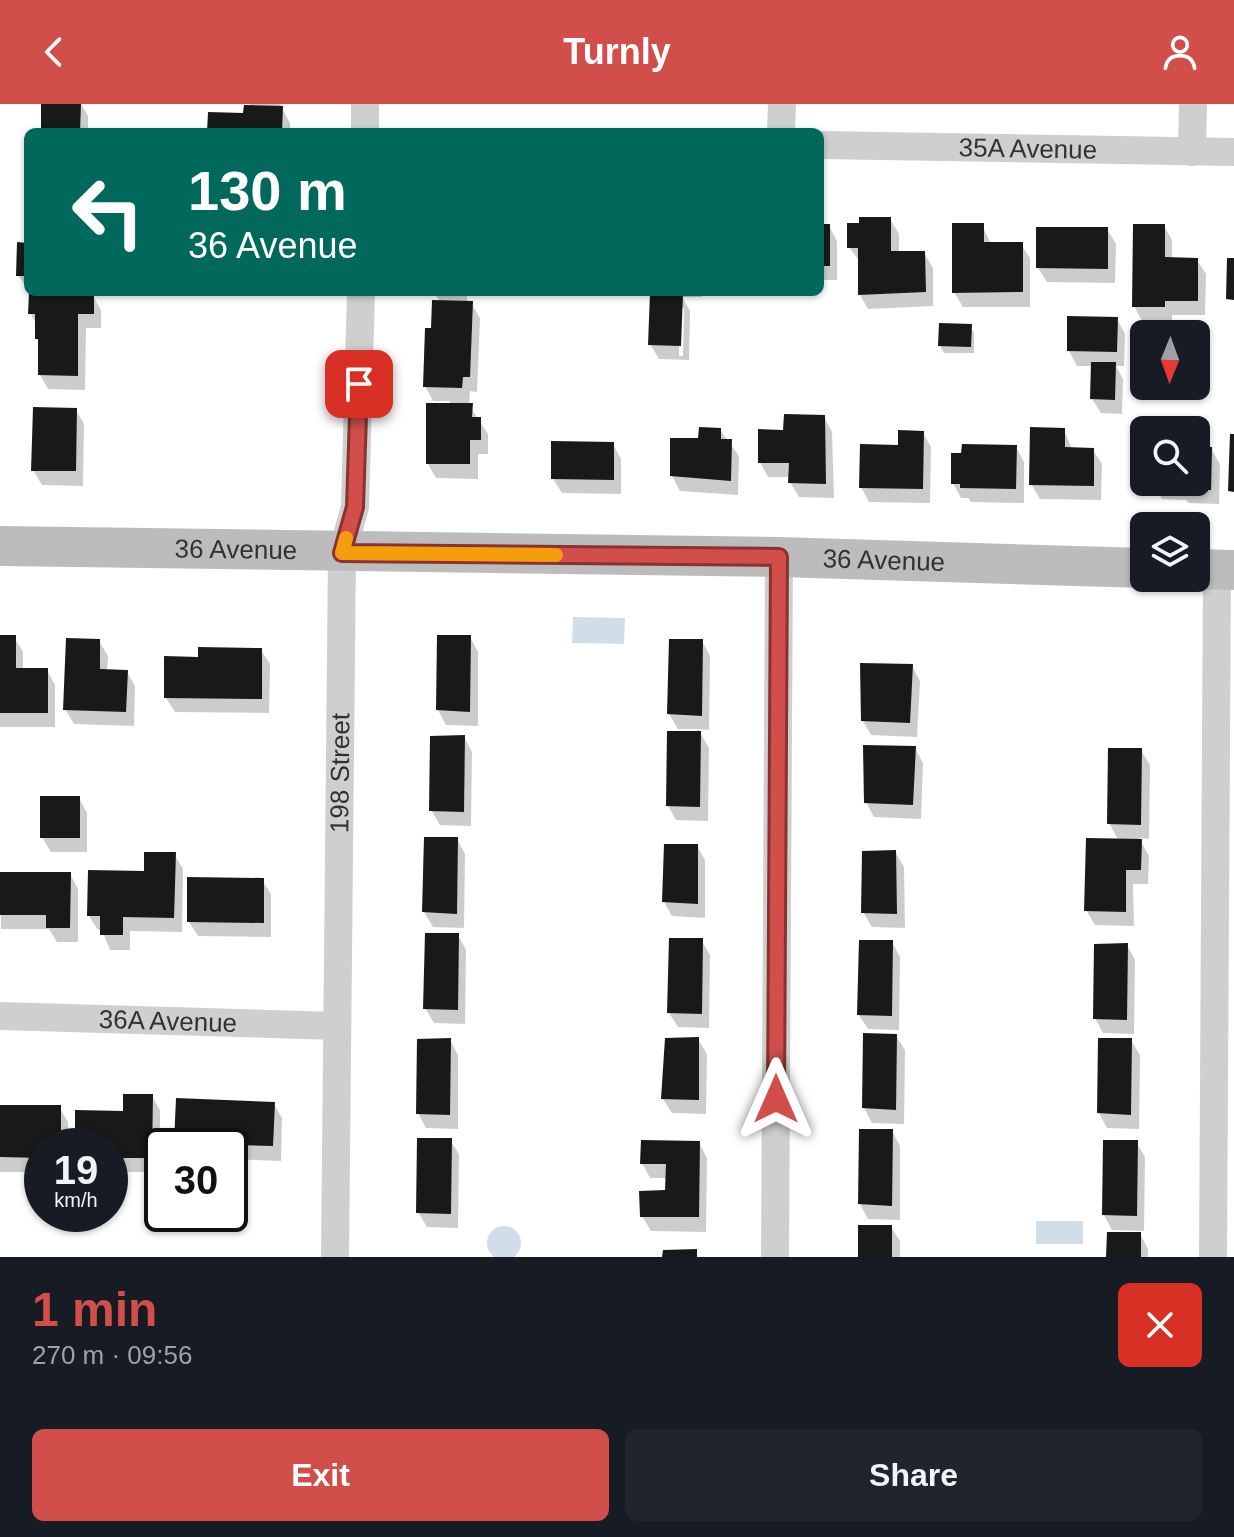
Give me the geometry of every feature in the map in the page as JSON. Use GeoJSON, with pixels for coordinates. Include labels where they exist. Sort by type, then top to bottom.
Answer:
{"type":"FeatureCollection","features":[{"type":"Feature","properties":{"kind":"main road","name":"36 Avenue"},"geometry":{"type":"LineString","coordinates":[[0,546],[779,557],[1130,568]]}},
{"type":"Feature","properties":{"kind":"street"},"geometry":{"type":"LineString","coordinates":[[365,104],[365,128]]}},
{"type":"Feature","properties":{"kind":"street"},"geometry":{"type":"LineString","coordinates":[[781,128],[782,104]]}},
{"type":"Feature","properties":{"kind":"street"},"geometry":{"type":"LineString","coordinates":[[1192,152],[1193,104]]}},
{"type":"Feature","properties":{"kind":"street","name":"35A Avenue"},"geometry":{"type":"LineString","coordinates":[[824,145],[1234,152]]}},
{"type":"Feature","properties":{"kind":"street","name":"198 Street"},"geometry":{"type":"LineString","coordinates":[[335,1257],[342,553],[355,507],[361,296]]}},
{"type":"Feature","properties":{"kind":"street"},"geometry":{"type":"LineString","coordinates":[[775,1257],[779,557]]}},
{"type":"Feature","properties":{"kind":"street"},"geometry":{"type":"LineString","coordinates":[[1213,1257],[1216,570]]}},
{"type":"Feature","properties":{"kind":"street","name":"36A Avenue"},"geometry":{"type":"LineString","coordinates":[[0,1016],[337,1026]]}},
{"type":"Feature","properties":{"kind":"shaded area"},"geometry":{"type":"Polygon","coordinates":[[[573,617],[625,618],[624,644],[572,643],[573,617]]]}},
{"type":"Feature","properties":{"kind":"shaded area"},"geometry":{"type":"Polygon","coordinates":[[[1036,1221],[1083,1221],[1083,1244],[1036,1244],[1036,1221]]]}},
{"type":"Feature","properties":{"kind":"shaded area"},"geometry":{"type":"Polygon","coordinates":[[[504,1226],[516,1231],[519,1249],[512,1257],[492,1255],[487,1243],[492,1231],[504,1226]]]}},
{"type":"Feature","properties":{"kind":"building"},"geometry":{"type":"Polygon","coordinates":[[[41,104],[81,104],[80,128],[41,128],[41,104]]]}},
{"type":"Feature","properties":{"kind":"building"},"geometry":{"type":"Polygon","coordinates":[[[244,105],[283,106],[282,128],[207,128],[208,112],[243,113],[244,105]]]}},
{"type":"Feature","properties":{"kind":"building"},"geometry":{"type":"Polygon","coordinates":[[[859,217],[891,217],[891,251],[925,251],[926,292],[858,295],[858,248],[847,248],[847,223],[859,223],[859,217]]]}},
{"type":"Feature","properties":{"kind":"building"},"geometry":{"type":"Polygon","coordinates":[[[952,223],[984,223],[984,242],[1023,242],[1023,292],[952,293],[952,223]]]}},
{"type":"Feature","properties":{"kind":"building"},"geometry":{"type":"Polygon","coordinates":[[[824,224],[830,224],[830,266],[824,266],[824,224]]]}},
{"type":"Feature","properties":{"kind":"building"},"geometry":{"type":"Polygon","coordinates":[[[1133,224],[1165,224],[1165,257],[1198,258],[1198,301],[1165,301],[1165,307],[1132,307],[1133,224]]]}},
{"type":"Feature","properties":{"kind":"building"},"geometry":{"type":"Polygon","coordinates":[[[1036,227],[1108,227],[1108,269],[1036,268],[1036,227]]]}},
{"type":"Feature","properties":{"kind":"building"},"geometry":{"type":"Polygon","coordinates":[[[17,242],[24,243],[24,276],[16,276],[17,242]]]}},
{"type":"Feature","properties":{"kind":"building"},"geometry":{"type":"Polygon","coordinates":[[[1227,258],[1234,258],[1234,300],[1226,299],[1227,258]]]}},
{"type":"Feature","properties":{"kind":"building"},"geometry":{"type":"Polygon","coordinates":[[[29,296],[94,296],[94,314],[78,314],[78,376],[38,375],[35,314],[28,314],[29,296]]]}},
{"type":"Feature","properties":{"kind":"building"},"geometry":{"type":"Polygon","coordinates":[[[650,296],[683,296],[681,346],[648,345],[650,296]]]}},
{"type":"Feature","properties":{"kind":"building"},"geometry":{"type":"Polygon","coordinates":[[[432,300],[473,301],[470,377],[463,377],[462,388],[423,387],[425,328],[431,328],[432,300]]]}},
{"type":"Feature","properties":{"kind":"building"},"geometry":{"type":"Polygon","coordinates":[[[1067,316],[1118,317],[1117,352],[1067,351],[1067,316]]]}},
{"type":"Feature","properties":{"kind":"building"},"geometry":{"type":"Polygon","coordinates":[[[939,323],[972,324],[971,347],[938,346],[939,323]]]}},
{"type":"Feature","properties":{"kind":"building"},"geometry":{"type":"Polygon","coordinates":[[[1091,362],[1116,362],[1115,400],[1090,399],[1091,362]]]}},
{"type":"Feature","properties":{"kind":"building"},"geometry":{"type":"Polygon","coordinates":[[[426,403],[473,403],[472,417],[481,417],[481,440],[470,440],[470,464],[426,464],[426,403]]]}},
{"type":"Feature","properties":{"kind":"building"},"geometry":{"type":"Polygon","coordinates":[[[33,407],[77,408],[76,471],[31,471],[33,407]]]}},
{"type":"Feature","properties":{"kind":"building"},"geometry":{"type":"Polygon","coordinates":[[[784,414],[825,415],[826,484],[788,483],[789,463],[758,463],[758,429],[783,430],[784,414]]]}},
{"type":"Feature","properties":{"kind":"building"},"geometry":{"type":"Polygon","coordinates":[[[699,427],[721,428],[721,439],[732,439],[731,481],[670,476],[670,438],[698,438],[699,427]]]}},
{"type":"Feature","properties":{"kind":"building"},"geometry":{"type":"Polygon","coordinates":[[[1030,427],[1065,428],[1065,447],[1094,448],[1094,486],[1029,485],[1030,427]]]}},
{"type":"Feature","properties":{"kind":"building"},"geometry":{"type":"Polygon","coordinates":[[[898,430],[924,431],[923,489],[859,488],[860,444],[898,445],[898,430]]]}},
{"type":"Feature","properties":{"kind":"building"},"geometry":{"type":"Polygon","coordinates":[[[1230,434],[1234,434],[1234,492],[1228,491],[1230,434]]]}},
{"type":"Feature","properties":{"kind":"building"},"geometry":{"type":"Polygon","coordinates":[[[551,441],[614,442],[614,480],[551,479],[551,441]]]}},
{"type":"Feature","properties":{"kind":"building"},"geometry":{"type":"Polygon","coordinates":[[[962,444],[1017,445],[1016,489],[960,488],[960,484],[951,484],[951,453],[961,453],[962,444]]]}},
{"type":"Feature","properties":{"kind":"building"},"geometry":{"type":"Polygon","coordinates":[[[1210,447],[1212,447],[1211,490],[1210,447]]]}},
{"type":"Feature","properties":{"kind":"building"},"geometry":{"type":"Polygon","coordinates":[[[0,635],[16,635],[16,668],[48,668],[48,713],[0,713],[0,635]]]}},
{"type":"Feature","properties":{"kind":"building"},"geometry":{"type":"Polygon","coordinates":[[[437,635],[471,635],[470,712],[436,710],[437,635]]]}},
{"type":"Feature","properties":{"kind":"building"},"geometry":{"type":"Polygon","coordinates":[[[66,638],[100,639],[100,669],[128,670],[126,712],[63,710],[66,638]]]}},
{"type":"Feature","properties":{"kind":"building"},"geometry":{"type":"Polygon","coordinates":[[[669,639],[703,639],[702,716],[667,714],[669,639]]]}},
{"type":"Feature","properties":{"kind":"building"},"geometry":{"type":"Polygon","coordinates":[[[198,647],[262,648],[262,699],[164,698],[164,656],[198,657],[198,647]]]}},
{"type":"Feature","properties":{"kind":"building"},"geometry":{"type":"Polygon","coordinates":[[[860,663],[913,664],[910,723],[861,721],[860,663]]]}},
{"type":"Feature","properties":{"kind":"building"},"geometry":{"type":"Polygon","coordinates":[[[667,731],[701,731],[700,807],[666,806],[667,731]]]}},
{"type":"Feature","properties":{"kind":"building"},"geometry":{"type":"Polygon","coordinates":[[[465,735],[464,812],[429,811],[430,736],[465,735]]]}},
{"type":"Feature","properties":{"kind":"building"},"geometry":{"type":"Polygon","coordinates":[[[863,745],[916,746],[913,805],[864,803],[863,745]]]}},
{"type":"Feature","properties":{"kind":"building"},"geometry":{"type":"Polygon","coordinates":[[[1108,748],[1142,748],[1141,825],[1107,824],[1108,748]]]}},
{"type":"Feature","properties":{"kind":"building"},"geometry":{"type":"Polygon","coordinates":[[[40,796],[80,796],[80,838],[40,838],[40,796]]]}},
{"type":"Feature","properties":{"kind":"building"},"geometry":{"type":"Polygon","coordinates":[[[424,837],[458,837],[457,914],[422,912],[424,837]]]}},
{"type":"Feature","properties":{"kind":"building"},"geometry":{"type":"Polygon","coordinates":[[[1086,838],[1142,839],[1141,870],[1126,870],[1126,912],[1084,911],[1086,838]]]}},
{"type":"Feature","properties":{"kind":"building"},"geometry":{"type":"Polygon","coordinates":[[[664,844],[698,844],[698,904],[662,902],[664,844]]]}},
{"type":"Feature","properties":{"kind":"building"},"geometry":{"type":"Polygon","coordinates":[[[896,850],[897,914],[861,913],[862,851],[896,850]]]}},
{"type":"Feature","properties":{"kind":"building"},"geometry":{"type":"Polygon","coordinates":[[[144,852],[176,852],[174,918],[123,917],[123,935],[100,935],[100,916],[87,916],[88,870],[144,871],[144,852]]]}},
{"type":"Feature","properties":{"kind":"building"},"geometry":{"type":"Polygon","coordinates":[[[0,872],[71,872],[70,928],[46,928],[46,915],[0,915],[0,872]]]}},
{"type":"Feature","properties":{"kind":"building"},"geometry":{"type":"Polygon","coordinates":[[[187,877],[264,878],[264,923],[187,922],[187,877]]]}},
{"type":"Feature","properties":{"kind":"building"},"geometry":{"type":"Polygon","coordinates":[[[425,933],[459,933],[458,1010],[423,1009],[425,933]]]}},
{"type":"Feature","properties":{"kind":"building"},"geometry":{"type":"Polygon","coordinates":[[[669,938],[703,938],[702,1014],[667,1013],[669,938]]]}},
{"type":"Feature","properties":{"kind":"building"},"geometry":{"type":"Polygon","coordinates":[[[859,940],[893,940],[892,1016],[857,1015],[859,940]]]}},
{"type":"Feature","properties":{"kind":"building"},"geometry":{"type":"Polygon","coordinates":[[[1128,943],[1127,1020],[1093,1019],[1094,944],[1128,943]]]}},
{"type":"Feature","properties":{"kind":"building"},"geometry":{"type":"Polygon","coordinates":[[[863,1033],[897,1034],[896,1110],[862,1108],[863,1033]]]}},
{"type":"Feature","properties":{"kind":"building"},"geometry":{"type":"Polygon","coordinates":[[[699,1037],[699,1100],[661,1099],[665,1038],[699,1037]]]}},
{"type":"Feature","properties":{"kind":"building"},"geometry":{"type":"Polygon","coordinates":[[[451,1038],[450,1115],[416,1114],[417,1039],[451,1038]]]}},
{"type":"Feature","properties":{"kind":"building"},"geometry":{"type":"Polygon","coordinates":[[[1098,1038],[1132,1038],[1131,1115],[1097,1113],[1098,1038]]]}},
{"type":"Feature","properties":{"kind":"building"},"geometry":{"type":"Polygon","coordinates":[[[123,1094],[153,1094],[152,1128],[144,1128],[144,1158],[128,1158],[128,1128],[75,1128],[75,1110],[123,1111],[123,1094]]]}},
{"type":"Feature","properties":{"kind":"building"},"geometry":{"type":"Polygon","coordinates":[[[176,1098],[275,1102],[273,1146],[248,1145],[248,1128],[175,1128],[176,1098]]]}},
{"type":"Feature","properties":{"kind":"building"},"geometry":{"type":"Polygon","coordinates":[[[0,1105],[61,1105],[61,1128],[24,1128],[24,1158],[0,1157],[0,1105]]]}},
{"type":"Feature","properties":{"kind":"building"},"geometry":{"type":"Polygon","coordinates":[[[859,1129],[893,1129],[892,1206],[858,1204],[859,1129]]]}},
{"type":"Feature","properties":{"kind":"building"},"geometry":{"type":"Polygon","coordinates":[[[417,1138],[452,1138],[451,1214],[416,1213],[417,1138]]]}},
{"type":"Feature","properties":{"kind":"building"},"geometry":{"type":"Polygon","coordinates":[[[641,1140],[700,1141],[699,1217],[640,1217],[639,1191],[665,1190],[666,1164],[640,1164],[641,1140]]]}},
{"type":"Feature","properties":{"kind":"building"},"geometry":{"type":"Polygon","coordinates":[[[1103,1140],[1138,1140],[1137,1216],[1102,1215],[1103,1140]]]}},
{"type":"Feature","properties":{"kind":"building"},"geometry":{"type":"Polygon","coordinates":[[[858,1225],[892,1225],[892,1257],[858,1257],[858,1225]]]}},
{"type":"Feature","properties":{"kind":"building"},"geometry":{"type":"Polygon","coordinates":[[[1107,1232],[1141,1232],[1141,1257],[1106,1257],[1107,1232]]]}},
{"type":"Feature","properties":{"kind":"building"},"geometry":{"type":"Polygon","coordinates":[[[697,1249],[697,1257],[662,1257],[663,1250],[697,1249]]]}},
{"type":"Feature","properties":{"kind":"slow traffic"},"geometry":{"type":"LineString","coordinates":[[346,538],[342,553],[556,555]]}},
{"type":"Feature","properties":{"kind":"route"},"geometry":{"type":"LineString","coordinates":[[359,384],[355,507],[342,553],[779,557],[776,1099]]}}]}
